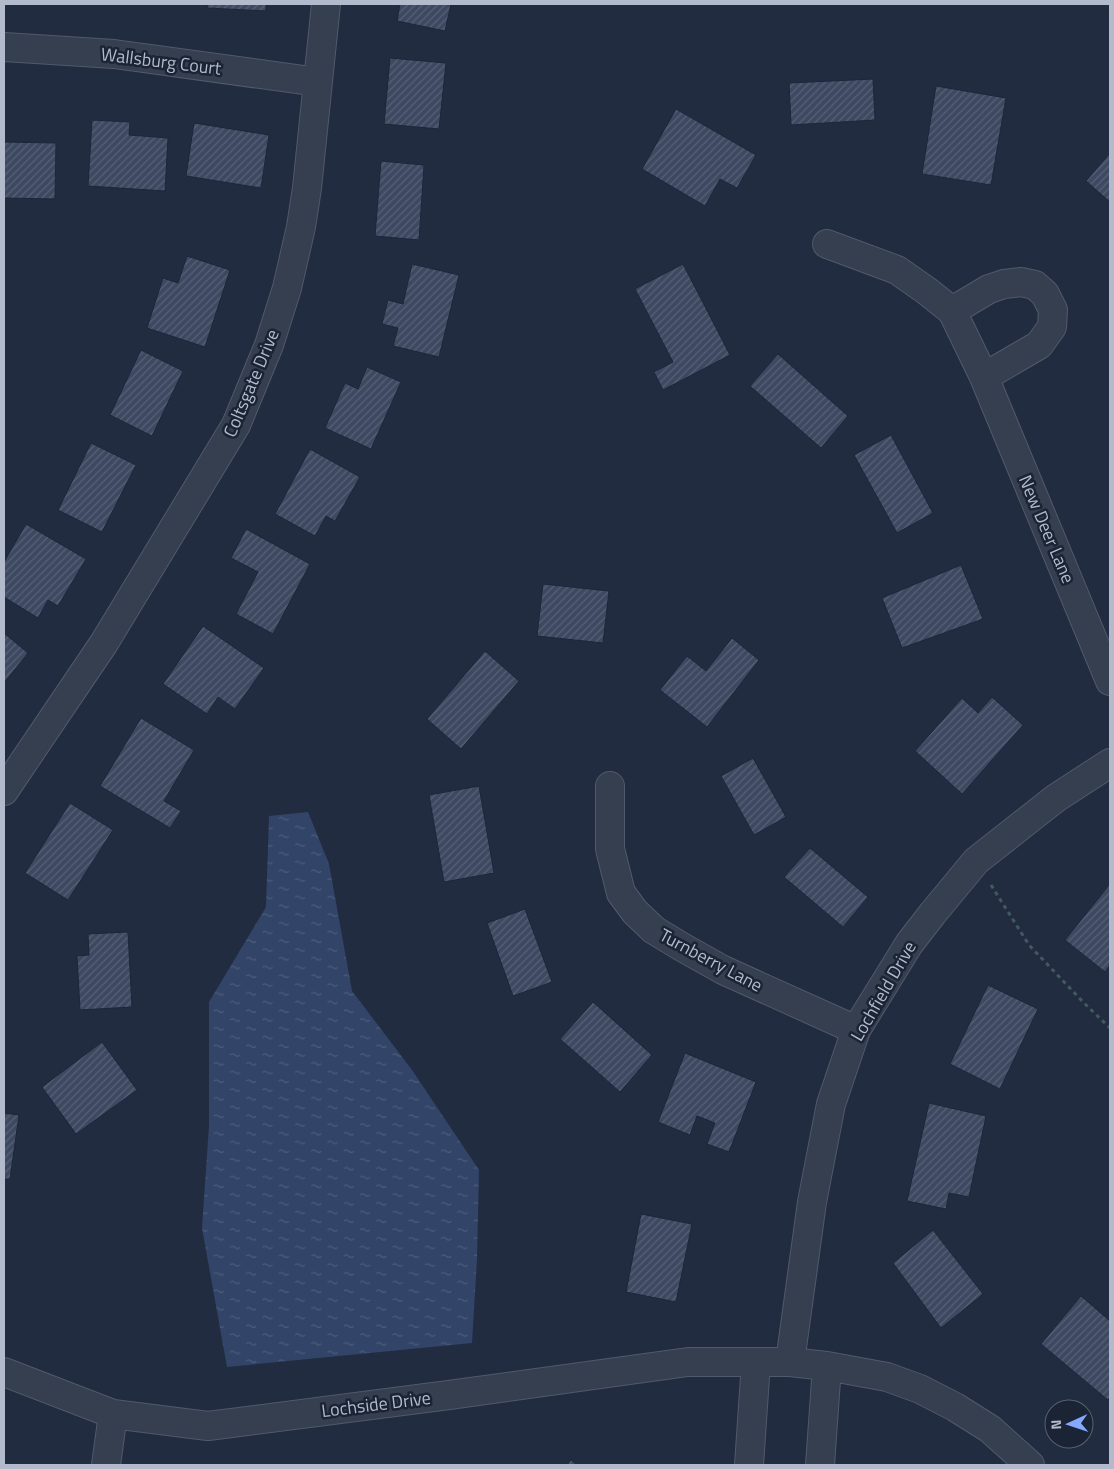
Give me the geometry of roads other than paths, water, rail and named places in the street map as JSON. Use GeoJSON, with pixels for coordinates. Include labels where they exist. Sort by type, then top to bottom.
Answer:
{"type":"FeatureCollection","features":[{"type":"Feature","properties":{"kind":"street","name":"Coltsgate Drive"},"geometry":{"type":"LineString","coordinates":[[4,792],[104,643],[236,425],[270,345],[288,288],[304,208],[326,4]]}},
{"type":"Feature","properties":{"kind":"street","name":"Wallsburg Court"},"geometry":{"type":"LineString","coordinates":[[4,47],[114,54],[318,82]]}},
{"type":"Feature","properties":{"kind":"street","name":"New Deer Lane"},"geometry":{"type":"LineString","coordinates":[[827,244],[897,270],[952,311],[984,378],[1110,681]]}},
{"type":"Feature","properties":{"kind":"street"},"geometry":{"type":"LineString","coordinates":[[952,311],[989,289],[1004,284],[1021,282],[1035,285],[1045,294],[1053,310],[1052,327],[1039,345],[984,378]]}},
{"type":"Feature","properties":{"kind":"street","name":"Lochfield Drive"},"geometry":{"type":"LineString","coordinates":[[790,1362],[820,1157],[831,1104],[856,1030],[909,944],[976,861],[1056,798],[1110,763]]}},
{"type":"Feature","properties":{"kind":"street","name":"Turnberry Lane"},"geometry":{"type":"LineString","coordinates":[[610,786],[610,849],[621,892],[635,912],[654,930],[723,970],[856,1030]]}},
{"type":"Feature","properties":{"kind":"street","name":"Lochside Drive"},"geometry":{"type":"LineString","coordinates":[[4,1372],[113,1414],[208,1426],[688,1362],[790,1362],[827,1366],[887,1377],[920,1389],[955,1407],[990,1429],[1030,1465]]}},
{"type":"Feature","properties":{"kind":"street"},"geometry":{"type":"LineString","coordinates":[[749,1465],[756,1362]]}},
{"type":"Feature","properties":{"kind":"street"},"geometry":{"type":"LineString","coordinates":[[820,1465],[827,1366]]}},
{"type":"Feature","properties":{"kind":"street"},"geometry":{"type":"LineString","coordinates":[[106,1465],[113,1414]]}},
{"type":"Feature","properties":{"kind":"water"},"geometry":{"type":"Polygon","coordinates":[[[308,812],[329,864],[352,991],[412,1070],[479,1170],[477,1259],[472,1343],[227,1367],[202,1228],[209,1126],[209,1002],[266,907],[269,816],[308,812]]]}}]}
